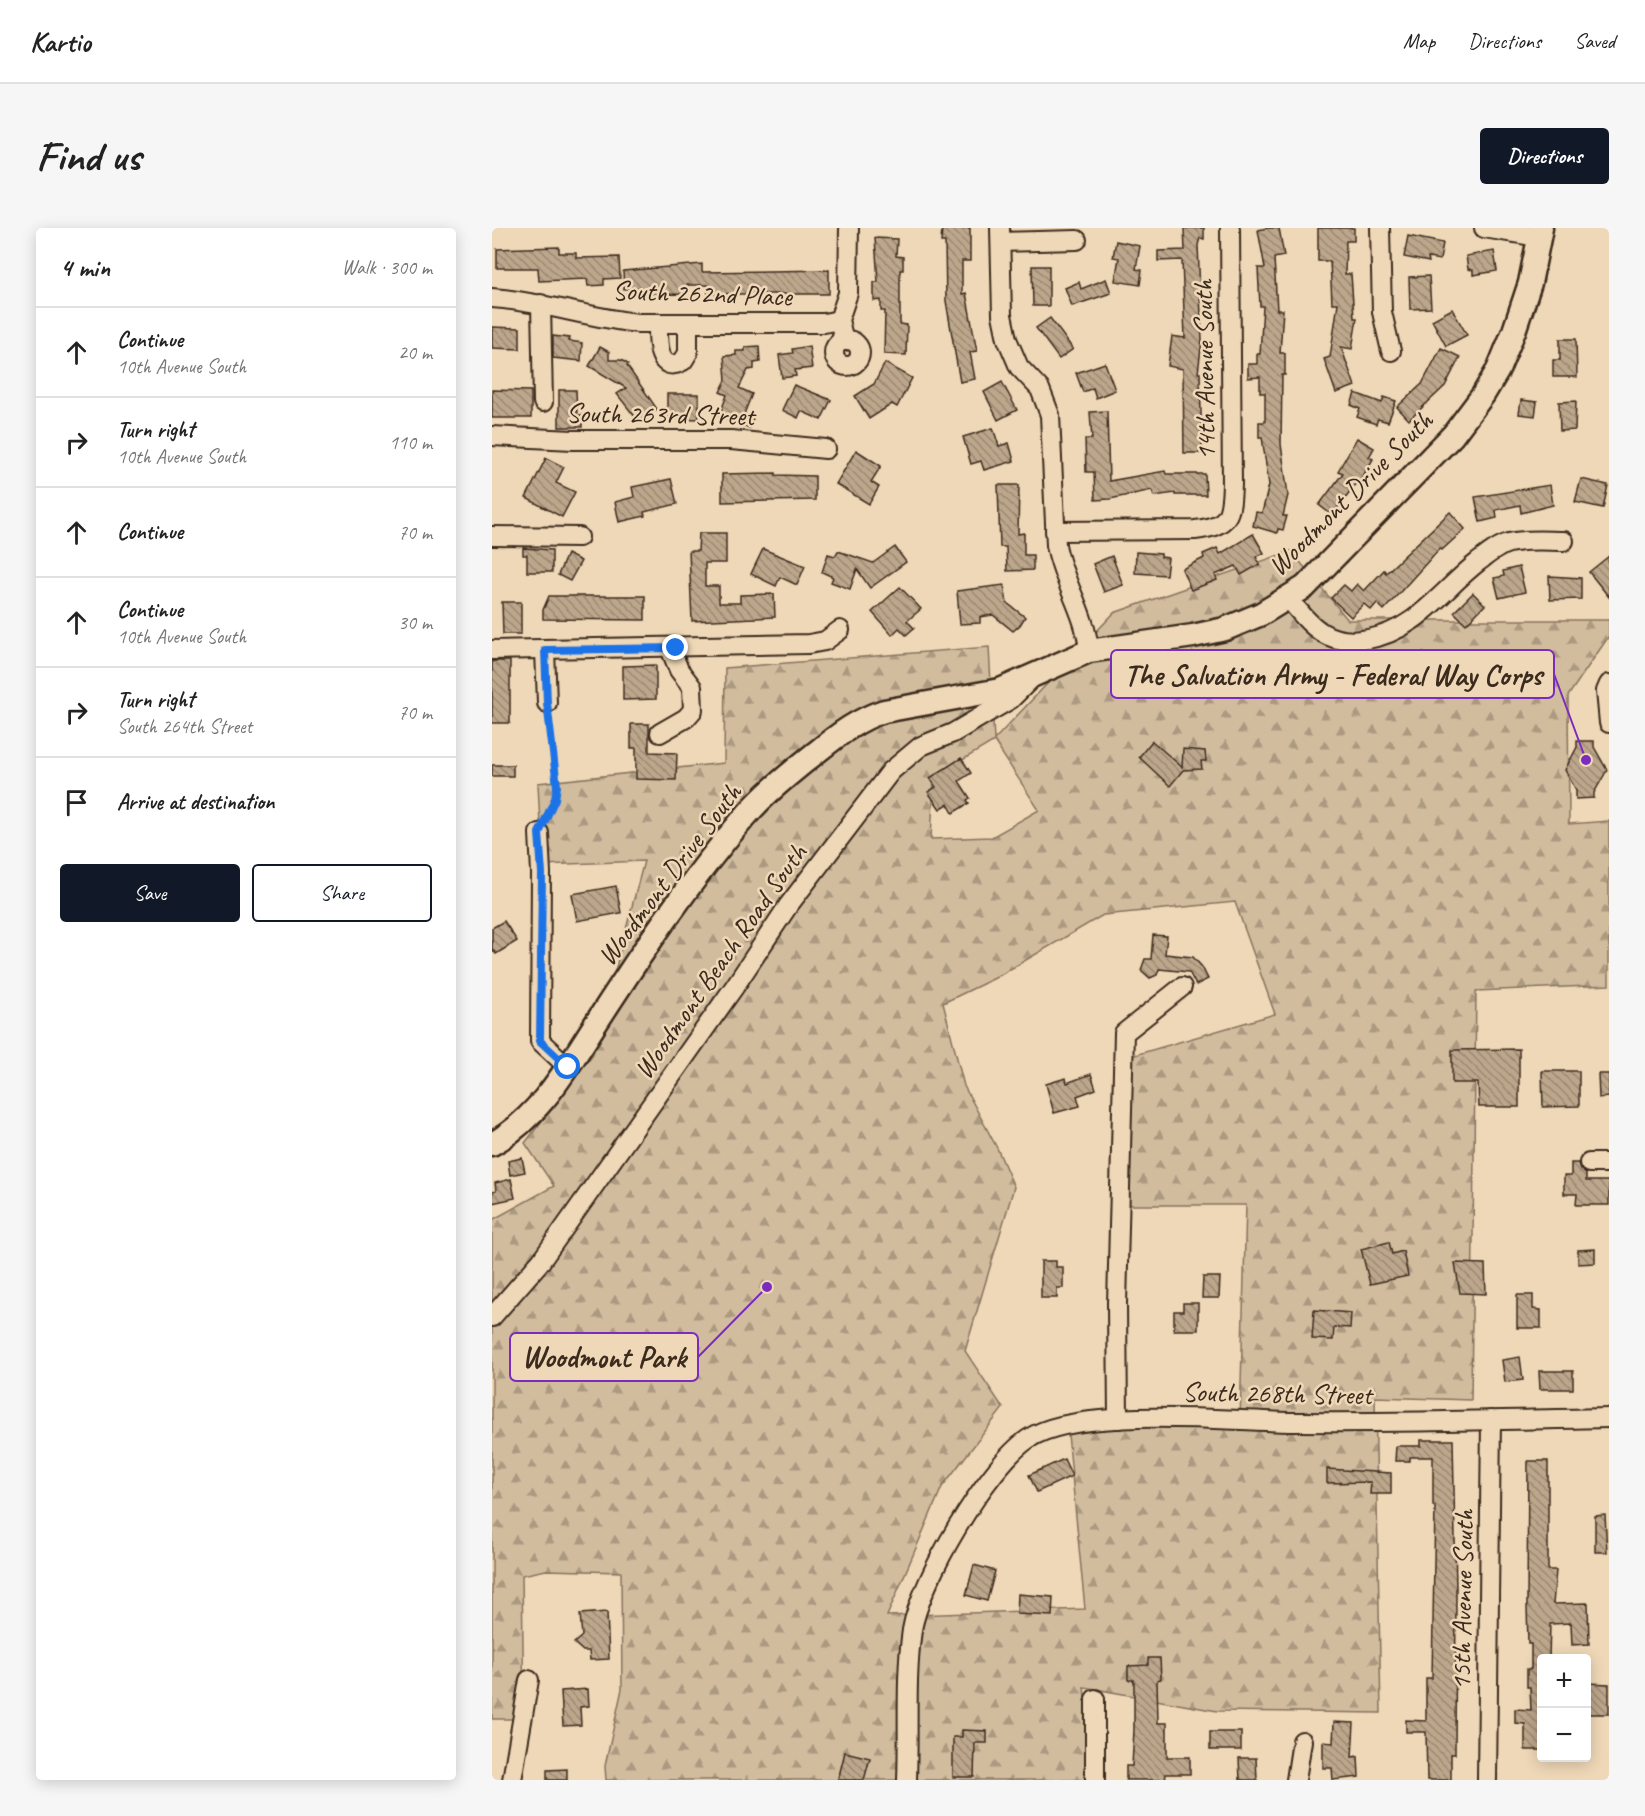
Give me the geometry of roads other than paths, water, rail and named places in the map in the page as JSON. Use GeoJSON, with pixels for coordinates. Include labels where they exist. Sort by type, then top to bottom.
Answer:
{"type":"FeatureCollection","features":[{"type":"Feature","properties":{"kind":"main road","name":"Woodmont Drive South"},"geometry":{"type":"LineString","coordinates":[[492,1144],[519,1126],[541,1104],[640,957],[744,816],[800,765],[843,731],[870,715],[1000,690],[1031,679],[1089,651],[1193,636],[1225,629],[1246,621],[1288,598],[1320,574],[1445,444],[1484,395],[1498,370],[1514,331],[1530,283],[1540,232]]}},
{"type":"Feature","properties":{"kind":"street"},"geometry":{"type":"LineString","coordinates":[[844,341],[839,320],[848,293],[849,228]]}},
{"type":"Feature","properties":{"kind":"street","name":"14th Avenue South"},"geometry":{"type":"LineString","coordinates":[[1055,531],[1204,529],[1220,524],[1230,512],[1230,228]]}},
{"type":"Feature","properties":{"kind":"street"},"geometry":{"type":"LineString","coordinates":[[1380,228],[1382,312],[1391,351]]}},
{"type":"Feature","properties":{"kind":"street"},"geometry":{"type":"LineString","coordinates":[[1484,228],[1540,232]]}},
{"type":"Feature","properties":{"kind":"street"},"geometry":{"type":"LineString","coordinates":[[1077,240],[1000,235],[1002,315],[1007,339],[1019,367],[1040,389],[1050,415],[1058,560],[1087,628],[1089,651]]}},
{"type":"Feature","properties":{"kind":"street","name":"South 262nd Place"},"geometry":{"type":"LineString","coordinates":[[492,298],[541,304],[613,320],[658,323],[824,323],[839,320]]}},
{"type":"Feature","properties":{"kind":"street"},"geometry":{"type":"LineString","coordinates":[[541,304],[543,402]]}},
{"type":"Feature","properties":{"kind":"street"},"geometry":{"type":"LineString","coordinates":[[658,323],[660,354],[665,362],[673,365],[683,361],[688,353],[688,323]]}},
{"type":"Feature","properties":{"kind":"street","name":"South 263rd Street"},"geometry":{"type":"LineString","coordinates":[[492,436],[573,440],[731,440],[826,449]]}},
{"type":"Feature","properties":{"kind":"street"},"geometry":{"type":"LineString","coordinates":[[492,536],[579,537]]}},
{"type":"Feature","properties":{"kind":"street"},"geometry":{"type":"LineString","coordinates":[[1288,598],[1314,630],[1335,639],[1363,640],[1385,636],[1414,621],[1459,577],[1489,553],[1509,543],[1564,541]]}},
{"type":"Feature","properties":{"kind":"street"},"geometry":{"type":"LineString","coordinates":[[492,650],[809,645],[825,641],[840,630]]}},
{"type":"Feature","properties":{"kind":"street"},"geometry":{"type":"LineString","coordinates":[[660,733],[686,718],[693,710],[692,687],[679,670],[670,648]]}},
{"type":"Feature","properties":{"kind":"street"},"geometry":{"type":"LineString","coordinates":[[545,650],[547,703]]}},
{"type":"Feature","properties":{"kind":"street","name":"Woodmont Beach Road South"},"geometry":{"type":"LineString","coordinates":[[492,1317],[541,1262],[735,986],[788,906],[891,771],[921,746],[952,733],[1011,699],[1031,679]]}},
{"type":"Feature","properties":{"kind":"street"},"geometry":{"type":"LineString","coordinates":[[1609,684],[1606,691],[1609,723]]}},
{"type":"Feature","properties":{"kind":"street"},"geometry":{"type":"LineString","coordinates":[[539,833],[542,873],[540,1041],[568,1067]]}},
{"type":"Feature","properties":{"kind":"street"},"geometry":{"type":"LineString","coordinates":[[1118,1419],[1124,1033],[1182,987]]}},
{"type":"Feature","properties":{"kind":"street"},"geometry":{"type":"LineString","coordinates":[[1589,1162],[1609,1162]]}},
{"type":"Feature","properties":{"kind":"street","name":"South 268th Street"},"geometry":{"type":"LineString","coordinates":[[907,1780],[911,1643],[915,1616],[938,1564],[975,1499],[1016,1448],[1030,1437],[1048,1428],[1067,1424],[1118,1419],[1300,1422],[1609,1418]]}},
{"type":"Feature","properties":{"kind":"street","name":"15th Avenue South"},"geometry":{"type":"LineString","coordinates":[[1487,1780],[1491,1420]]}},
{"type":"Feature","properties":{"kind":"street"},"geometry":{"type":"LineString","coordinates":[[512,1780],[528,1680]]}},
{"type":"Feature","properties":{"kind":"street"},"geometry":{"type":"LineString","coordinates":[[1095,1699],[1095,1780]]}},
{"type":"Feature","properties":{"kind":"street"},"geometry":{"type":"LineString","coordinates":[[1296,1780],[1302,1742]]}},
{"type":"Feature","properties":{"kind":"place","name":"The Salvation Army - Federal Way Corps"},"geometry":{"type":"Point","coordinates":[1586,760]}},
{"type":"Feature","properties":{"kind":"place","name":"Woodmont Park"},"geometry":{"type":"Point","coordinates":[767,1287]}}]}
